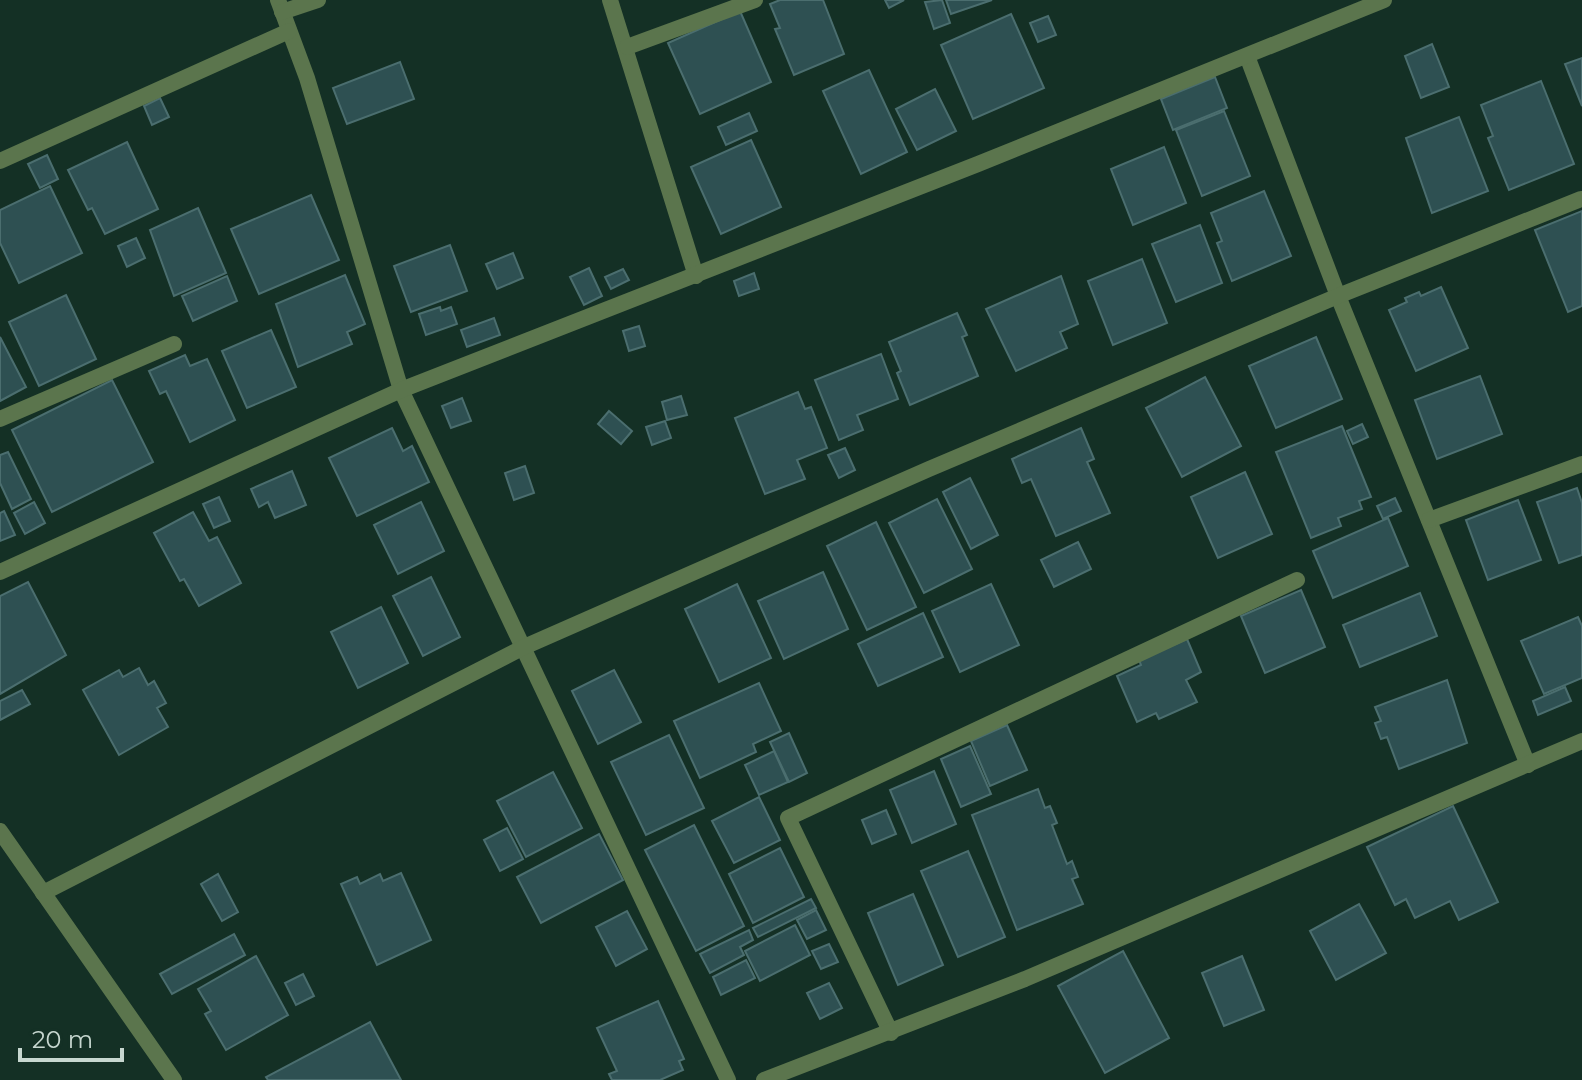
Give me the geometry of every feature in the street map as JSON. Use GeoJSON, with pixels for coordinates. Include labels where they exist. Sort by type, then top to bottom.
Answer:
{"type":"FeatureCollection","features":[{"type":"Feature","properties":{"kind":"street"},"geometry":{"type":"LineString","coordinates":[[318,0],[280,6],[307,78],[401,390],[728,1080]]}},
{"type":"Feature","properties":{"kind":"street"},"geometry":{"type":"LineString","coordinates":[[610,0],[696,276]]}},
{"type":"Feature","properties":{"kind":"street"},"geometry":{"type":"LineString","coordinates":[[627,47],[755,0]]}},
{"type":"Feature","properties":{"kind":"street"},"geometry":{"type":"LineString","coordinates":[[0,572],[401,390],[696,276],[1384,0]]}},
{"type":"Feature","properties":{"kind":"street"},"geometry":{"type":"LineString","coordinates":[[0,161],[289,31]]}},
{"type":"Feature","properties":{"kind":"street"},"geometry":{"type":"LineString","coordinates":[[1247,56],[1338,296],[1528,765]]}},
{"type":"Feature","properties":{"kind":"street"},"geometry":{"type":"LineString","coordinates":[[43,893],[524,647],[929,469],[1338,296],[1581,199]]}},
{"type":"Feature","properties":{"kind":"street"},"geometry":{"type":"LineString","coordinates":[[0,419],[174,344]]}},
{"type":"Feature","properties":{"kind":"street"},"geometry":{"type":"LineString","coordinates":[[1429,520],[1582,464]]}},
{"type":"Feature","properties":{"kind":"street"},"geometry":{"type":"LineString","coordinates":[[891,1033],[788,818],[1297,580]]}},
{"type":"Feature","properties":{"kind":"street"},"geometry":{"type":"LineString","coordinates":[[764,1080],[891,1033],[1582,741]]}},
{"type":"Feature","properties":{"kind":"street"},"geometry":{"type":"LineString","coordinates":[[0,831],[174,1080]]}},
{"type":"Feature","properties":{"kind":"building"},"geometry":{"type":"Polygon","coordinates":[[[780,0],[823,0],[844,54],[794,75],[775,29],[780,28],[770,4],[780,0]]]}},
{"type":"Feature","properties":{"kind":"building"},"geometry":{"type":"Polygon","coordinates":[[[885,0],[904,0],[889,8],[885,0]]]}},
{"type":"Feature","properties":{"kind":"building"},"geometry":{"type":"Polygon","coordinates":[[[942,0],[950,23],[934,29],[925,2],[942,0]]]}},
{"type":"Feature","properties":{"kind":"building"},"geometry":{"type":"Polygon","coordinates":[[[946,0],[992,0],[951,14],[946,0]]]}},
{"type":"Feature","properties":{"kind":"building"},"geometry":{"type":"Polygon","coordinates":[[[740,11],[771,82],[700,114],[668,43],[740,11]]]}},
{"type":"Feature","properties":{"kind":"building"},"geometry":{"type":"Polygon","coordinates":[[[1011,14],[1044,88],[973,119],[941,45],[1011,14]]]}},
{"type":"Feature","properties":{"kind":"building"},"geometry":{"type":"Polygon","coordinates":[[[1048,16],[1056,35],[1038,42],[1030,23],[1048,16]]]}},
{"type":"Feature","properties":{"kind":"building"},"geometry":{"type":"Polygon","coordinates":[[[1432,44],[1449,87],[1421,98],[1405,56],[1432,44]]]}},
{"type":"Feature","properties":{"kind":"building"},"geometry":{"type":"Polygon","coordinates":[[[1582,58],[1582,106],[1565,64],[1582,58]]]}},
{"type":"Feature","properties":{"kind":"building"},"geometry":{"type":"Polygon","coordinates":[[[400,62],[414,99],[347,124],[333,88],[400,62]]]}},
{"type":"Feature","properties":{"kind":"building"},"geometry":{"type":"Polygon","coordinates":[[[869,70],[907,152],[861,174],[823,91],[869,70]]]}},
{"type":"Feature","properties":{"kind":"building"},"geometry":{"type":"Polygon","coordinates":[[[1215,77],[1227,108],[1173,130],[1161,99],[1215,77]]]}},
{"type":"Feature","properties":{"kind":"building"},"geometry":{"type":"Polygon","coordinates":[[[1541,81],[1574,164],[1509,190],[1488,138],[1493,136],[1481,105],[1541,81]]]}},
{"type":"Feature","properties":{"kind":"building"},"geometry":{"type":"Polygon","coordinates":[[[935,89],[956,131],[917,150],[896,109],[935,89]]]}},
{"type":"Feature","properties":{"kind":"building"},"geometry":{"type":"Polygon","coordinates":[[[160,98],[169,117],[152,125],[144,106],[160,98]]]}},
{"type":"Feature","properties":{"kind":"building"},"geometry":{"type":"Polygon","coordinates":[[[1224,111],[1250,176],[1202,196],[1176,130],[1224,111]]]}},
{"type":"Feature","properties":{"kind":"building"},"geometry":{"type":"Polygon","coordinates":[[[749,113],[757,131],[726,145],[718,127],[749,113]]]}},
{"type":"Feature","properties":{"kind":"building"},"geometry":{"type":"Polygon","coordinates":[[[1459,117],[1488,191],[1432,213],[1406,138],[1459,117]]]}},
{"type":"Feature","properties":{"kind":"building"},"geometry":{"type":"Polygon","coordinates":[[[751,140],[781,207],[721,234],[691,167],[751,140]]]}},
{"type":"Feature","properties":{"kind":"building"},"geometry":{"type":"Polygon","coordinates":[[[127,142],[158,209],[105,234],[92,208],[88,210],[68,170],[127,142]]]}},
{"type":"Feature","properties":{"kind":"building"},"geometry":{"type":"Polygon","coordinates":[[[1164,147],[1186,203],[1133,225],[1111,169],[1164,147]]]}},
{"type":"Feature","properties":{"kind":"building"},"geometry":{"type":"Polygon","coordinates":[[[47,155],[58,179],[40,188],[28,164],[47,155]]]}},
{"type":"Feature","properties":{"kind":"building"},"geometry":{"type":"Polygon","coordinates":[[[50,186],[82,253],[19,283],[0,243],[0,210],[50,186]]]}},
{"type":"Feature","properties":{"kind":"building"},"geometry":{"type":"Polygon","coordinates":[[[1264,191],[1291,256],[1232,281],[1217,243],[1222,241],[1211,213],[1264,191]]]}},
{"type":"Feature","properties":{"kind":"building"},"geometry":{"type":"Polygon","coordinates":[[[311,195],[339,260],[259,294],[231,229],[311,195]]]}},
{"type":"Feature","properties":{"kind":"building"},"geometry":{"type":"Polygon","coordinates":[[[198,208],[226,273],[174,296],[150,230],[198,208]]]}},
{"type":"Feature","properties":{"kind":"building"},"geometry":{"type":"Polygon","coordinates":[[[1582,211],[1582,306],[1568,312],[1535,230],[1582,211]]]}},
{"type":"Feature","properties":{"kind":"building"},"geometry":{"type":"Polygon","coordinates":[[[1200,225],[1222,283],[1176,302],[1152,244],[1200,225]]]}},
{"type":"Feature","properties":{"kind":"building"},"geometry":{"type":"Polygon","coordinates":[[[136,238],[145,258],[127,267],[118,246],[136,238]]]}},
{"type":"Feature","properties":{"kind":"building"},"geometry":{"type":"Polygon","coordinates":[[[450,245],[467,291],[411,312],[394,266],[450,245]]]}},
{"type":"Feature","properties":{"kind":"building"},"geometry":{"type":"Polygon","coordinates":[[[513,253],[523,278],[497,289],[486,264],[513,253]]]}},
{"type":"Feature","properties":{"kind":"building"},"geometry":{"type":"Polygon","coordinates":[[[1142,259],[1167,323],[1113,345],[1088,281],[1142,259]]]}},
{"type":"Feature","properties":{"kind":"building"},"geometry":{"type":"Polygon","coordinates":[[[589,268],[602,296],[584,305],[570,277],[589,268]]]}},
{"type":"Feature","properties":{"kind":"building"},"geometry":{"type":"Polygon","coordinates":[[[623,269],[629,280],[611,289],[605,277],[623,269]]]}},
{"type":"Feature","properties":{"kind":"building"},"geometry":{"type":"Polygon","coordinates":[[[754,273],[759,289],[739,296],[734,281],[754,273]]]}},
{"type":"Feature","properties":{"kind":"building"},"geometry":{"type":"Polygon","coordinates":[[[345,275],[365,324],[347,332],[352,344],[298,367],[276,304],[345,275]]]}},
{"type":"Feature","properties":{"kind":"building"},"geometry":{"type":"Polygon","coordinates":[[[227,276],[237,301],[193,321],[182,296],[227,276]]]}},
{"type":"Feature","properties":{"kind":"building"},"geometry":{"type":"Polygon","coordinates":[[[1061,276],[1078,324],[1060,332],[1067,348],[1016,371],[986,309],[1061,276]]]}},
{"type":"Feature","properties":{"kind":"building"},"geometry":{"type":"Polygon","coordinates":[[[1441,287],[1468,348],[1416,371],[1389,310],[1407,302],[1405,298],[1419,292],[1421,296],[1441,287]]]}},
{"type":"Feature","properties":{"kind":"building"},"geometry":{"type":"Polygon","coordinates":[[[66,295],[96,359],[39,386],[9,322],[66,295]]]}},
{"type":"Feature","properties":{"kind":"building"},"geometry":{"type":"Polygon","coordinates":[[[440,307],[441,311],[451,307],[457,324],[426,335],[419,314],[440,307]]]}},
{"type":"Feature","properties":{"kind":"building"},"geometry":{"type":"Polygon","coordinates":[[[957,313],[967,335],[962,337],[978,376],[910,405],[889,342],[957,313]]]}},
{"type":"Feature","properties":{"kind":"building"},"geometry":{"type":"Polygon","coordinates":[[[494,318],[500,335],[467,347],[461,330],[494,318]]]}},
{"type":"Feature","properties":{"kind":"building"},"geometry":{"type":"Polygon","coordinates":[[[639,326],[645,346],[629,351],[623,331],[639,326]]]}},
{"type":"Feature","properties":{"kind":"building"},"geometry":{"type":"Polygon","coordinates":[[[271,330],[296,387],[247,408],[222,351],[271,330]]]}},
{"type":"Feature","properties":{"kind":"building"},"geometry":{"type":"Polygon","coordinates":[[[0,337],[26,387],[0,401],[0,337]]]}},
{"type":"Feature","properties":{"kind":"building"},"geometry":{"type":"Polygon","coordinates":[[[1316,337],[1342,399],[1276,428],[1249,366],[1316,337]]]}},
{"type":"Feature","properties":{"kind":"building"},"geometry":{"type":"Polygon","coordinates":[[[881,354],[898,399],[857,415],[863,430],[839,440],[815,380],[881,354]]]}},
{"type":"Feature","properties":{"kind":"building"},"geometry":{"type":"Polygon","coordinates":[[[185,355],[190,366],[207,359],[235,420],[190,442],[166,391],[160,394],[149,371],[185,355]]]}},
{"type":"Feature","properties":{"kind":"building"},"geometry":{"type":"Polygon","coordinates":[[[1480,376],[1502,434],[1437,459],[1415,400],[1480,376]]]}},
{"type":"Feature","properties":{"kind":"building"},"geometry":{"type":"Polygon","coordinates":[[[1205,377],[1241,446],[1182,477],[1146,408],[1205,377]]]}},
{"type":"Feature","properties":{"kind":"building"},"geometry":{"type":"Polygon","coordinates":[[[112,380],[153,462],[52,512],[12,430],[112,380]]]}},
{"type":"Feature","properties":{"kind":"building"},"geometry":{"type":"Polygon","coordinates":[[[798,392],[805,409],[811,407],[827,448],[797,460],[805,479],[765,494],[735,418],[798,392]]]}},
{"type":"Feature","properties":{"kind":"building"},"geometry":{"type":"Polygon","coordinates":[[[681,396],[687,415],[667,420],[662,402],[681,396]]]}},
{"type":"Feature","properties":{"kind":"building"},"geometry":{"type":"Polygon","coordinates":[[[462,398],[471,421],[451,428],[442,406],[462,398]]]}},
{"type":"Feature","properties":{"kind":"building"},"geometry":{"type":"Polygon","coordinates":[[[609,411],[632,431],[621,444],[598,424],[609,411]]]}},
{"type":"Feature","properties":{"kind":"building"},"geometry":{"type":"Polygon","coordinates":[[[665,421],[671,438],[652,445],[646,427],[665,421]]]}},
{"type":"Feature","properties":{"kind":"building"},"geometry":{"type":"Polygon","coordinates":[[[1362,424],[1368,437],[1353,444],[1347,431],[1362,424]]]}},
{"type":"Feature","properties":{"kind":"building"},"geometry":{"type":"Polygon","coordinates":[[[1342,426],[1371,497],[1359,501],[1362,509],[1338,518],[1341,526],[1311,538],[1276,452],[1342,426]]]}},
{"type":"Feature","properties":{"kind":"building"},"geometry":{"type":"Polygon","coordinates":[[[392,428],[403,451],[412,446],[429,482],[357,516],[329,458],[392,428]]]}},
{"type":"Feature","properties":{"kind":"building"},"geometry":{"type":"Polygon","coordinates":[[[1081,428],[1094,459],[1087,462],[1110,513],[1056,536],[1031,479],[1022,483],[1012,459],[1081,428]]]}},
{"type":"Feature","properties":{"kind":"building"},"geometry":{"type":"Polygon","coordinates":[[[845,448],[855,470],[839,478],[828,455],[845,448]]]}},
{"type":"Feature","properties":{"kind":"building"},"geometry":{"type":"Polygon","coordinates":[[[8,452],[31,499],[12,509],[0,483],[0,455],[8,452]]]}},
{"type":"Feature","properties":{"kind":"building"},"geometry":{"type":"Polygon","coordinates":[[[525,466],[534,493],[514,500],[505,473],[525,466]]]}},
{"type":"Feature","properties":{"kind":"building"},"geometry":{"type":"Polygon","coordinates":[[[292,471],[306,505],[275,518],[268,502],[259,507],[251,489],[292,471]]]}},
{"type":"Feature","properties":{"kind":"building"},"geometry":{"type":"Polygon","coordinates":[[[1245,472],[1272,534],[1218,558],[1191,497],[1245,472]]]}},
{"type":"Feature","properties":{"kind":"building"},"geometry":{"type":"Polygon","coordinates":[[[970,478],[998,535],[971,549],[943,492],[970,478]]]}},
{"type":"Feature","properties":{"kind":"building"},"geometry":{"type":"Polygon","coordinates":[[[1577,488],[1582,503],[1582,555],[1559,563],[1537,502],[1577,488]]]}},
{"type":"Feature","properties":{"kind":"building"},"geometry":{"type":"Polygon","coordinates":[[[219,497],[230,521],[214,528],[203,504],[219,497]]]}},
{"type":"Feature","properties":{"kind":"building"},"geometry":{"type":"Polygon","coordinates":[[[1395,498],[1401,511],[1383,519],[1377,506],[1395,498]]]}},
{"type":"Feature","properties":{"kind":"building"},"geometry":{"type":"Polygon","coordinates":[[[937,499],[972,569],[924,593],[889,523],[937,499]]]}},
{"type":"Feature","properties":{"kind":"building"},"geometry":{"type":"Polygon","coordinates":[[[1518,500],[1541,560],[1488,580],[1466,520],[1518,500]]]}},
{"type":"Feature","properties":{"kind":"building"},"geometry":{"type":"Polygon","coordinates":[[[34,502],[45,523],[25,534],[14,513],[34,502]]]}},
{"type":"Feature","properties":{"kind":"building"},"geometry":{"type":"Polygon","coordinates":[[[421,502],[444,551],[398,574],[374,525],[421,502]]]}},
{"type":"Feature","properties":{"kind":"building"},"geometry":{"type":"Polygon","coordinates":[[[4,511],[15,535],[0,541],[0,513],[4,511]]]}},
{"type":"Feature","properties":{"kind":"building"},"geometry":{"type":"Polygon","coordinates":[[[193,512],[209,541],[217,537],[241,583],[199,606],[184,579],[180,581],[154,533],[193,512]]]}},
{"type":"Feature","properties":{"kind":"building"},"geometry":{"type":"Polygon","coordinates":[[[1388,518],[1408,566],[1333,598],[1313,551],[1388,518]]]}},
{"type":"Feature","properties":{"kind":"building"},"geometry":{"type":"Polygon","coordinates":[[[876,522],[916,607],[867,630],[827,546],[876,522]]]}},
{"type":"Feature","properties":{"kind":"building"},"geometry":{"type":"Polygon","coordinates":[[[1078,542],[1091,569],[1054,587],[1041,560],[1078,542]]]}},
{"type":"Feature","properties":{"kind":"building"},"geometry":{"type":"Polygon","coordinates":[[[823,572],[848,629],[784,659],[758,601],[823,572]]]}},
{"type":"Feature","properties":{"kind":"building"},"geometry":{"type":"Polygon","coordinates":[[[431,577],[460,637],[423,656],[393,596],[431,577]]]}},
{"type":"Feature","properties":{"kind":"building"},"geometry":{"type":"Polygon","coordinates":[[[28,582],[66,655],[0,694],[0,596],[28,582]]]}},
{"type":"Feature","properties":{"kind":"building"},"geometry":{"type":"Polygon","coordinates":[[[737,584],[771,658],[719,682],[685,609],[737,584]]]}},
{"type":"Feature","properties":{"kind":"building"},"geometry":{"type":"Polygon","coordinates":[[[991,584],[1019,645],[960,672],[932,611],[991,584]]]}},
{"type":"Feature","properties":{"kind":"building"},"geometry":{"type":"Polygon","coordinates":[[[1301,590],[1325,647],[1265,673],[1241,616],[1301,590]]]}},
{"type":"Feature","properties":{"kind":"building"},"geometry":{"type":"Polygon","coordinates":[[[1420,593],[1437,636],[1360,667],[1343,625],[1420,593]]]}},
{"type":"Feature","properties":{"kind":"building"},"geometry":{"type":"Polygon","coordinates":[[[381,607],[408,663],[358,688],[331,632],[381,607]]]}},
{"type":"Feature","properties":{"kind":"building"},"geometry":{"type":"Polygon","coordinates":[[[923,613],[943,657],[878,686],[858,644],[923,613]]]}},
{"type":"Feature","properties":{"kind":"building"},"geometry":{"type":"Polygon","coordinates":[[[1578,617],[1582,626],[1582,678],[1544,694],[1521,641],[1578,617]]]}},
{"type":"Feature","properties":{"kind":"building"},"geometry":{"type":"Polygon","coordinates":[[[1187,639],[1201,672],[1186,680],[1197,702],[1159,719],[1156,713],[1137,722],[1117,676],[1141,665],[1139,660],[1187,639]]]}},
{"type":"Feature","properties":{"kind":"building"},"geometry":{"type":"Polygon","coordinates":[[[139,668],[148,685],[154,681],[166,703],[157,708],[168,727],[119,755],[83,690],[119,670],[123,677],[139,668]]]}},
{"type":"Feature","properties":{"kind":"building"},"geometry":{"type":"Polygon","coordinates":[[[614,670],[641,722],[598,744],[572,691],[614,670]]]}},
{"type":"Feature","properties":{"kind":"building"},"geometry":{"type":"Polygon","coordinates":[[[1447,680],[1467,743],[1399,769],[1387,737],[1381,739],[1375,723],[1381,721],[1375,707],[1447,680]]]}},
{"type":"Feature","properties":{"kind":"building"},"geometry":{"type":"Polygon","coordinates":[[[759,683],[781,731],[753,744],[756,752],[700,778],[674,721],[759,683]]]}},
{"type":"Feature","properties":{"kind":"building"},"geometry":{"type":"Polygon","coordinates":[[[1565,687],[1571,701],[1538,715],[1533,701],[1565,687]]]}},
{"type":"Feature","properties":{"kind":"building"},"geometry":{"type":"Polygon","coordinates":[[[22,690],[30,704],[0,720],[0,701],[22,690]]]}},
{"type":"Feature","properties":{"kind":"building"},"geometry":{"type":"Polygon","coordinates":[[[1007,725],[1027,770],[990,786],[971,741],[1007,725]]]}},
{"type":"Feature","properties":{"kind":"building"},"geometry":{"type":"Polygon","coordinates":[[[789,733],[807,773],[789,782],[770,742],[789,733]]]}},
{"type":"Feature","properties":{"kind":"building"},"geometry":{"type":"Polygon","coordinates":[[[669,735],[704,808],[646,835],[611,762],[669,735]]]}},
{"type":"Feature","properties":{"kind":"building"},"geometry":{"type":"Polygon","coordinates":[[[970,746],[991,794],[961,807],[941,759],[970,746]]]}},
{"type":"Feature","properties":{"kind":"building"},"geometry":{"type":"Polygon","coordinates":[[[774,751],[788,782],[759,795],[745,765],[774,751]]]}},
{"type":"Feature","properties":{"kind":"building"},"geometry":{"type":"Polygon","coordinates":[[[934,771],[956,824],[912,843],[890,790],[934,771]]]}},
{"type":"Feature","properties":{"kind":"building"},"geometry":{"type":"Polygon","coordinates":[[[553,772],[582,828],[526,857],[497,801],[553,772]]]}},
{"type":"Feature","properties":{"kind":"building"},"geometry":{"type":"Polygon","coordinates":[[[1038,789],[1045,808],[1050,806],[1057,823],[1052,825],[1067,864],[1072,861],[1078,877],[1072,879],[1083,904],[1017,930],[972,815],[1038,789]]]}},
{"type":"Feature","properties":{"kind":"building"},"geometry":{"type":"Polygon","coordinates":[[[759,797],[780,840],[734,863],[712,821],[759,797]]]}},
{"type":"Feature","properties":{"kind":"building"},"geometry":{"type":"Polygon","coordinates":[[[1453,806],[1498,902],[1459,920],[1450,901],[1415,918],[1406,899],[1395,905],[1367,847],[1453,806]]]}},
{"type":"Feature","properties":{"kind":"building"},"geometry":{"type":"Polygon","coordinates":[[[886,810],[896,834],[872,844],[862,820],[886,810]]]}},
{"type":"Feature","properties":{"kind":"building"},"geometry":{"type":"Polygon","coordinates":[[[694,825],[744,926],[696,951],[645,850],[694,825]]]}},
{"type":"Feature","properties":{"kind":"building"},"geometry":{"type":"Polygon","coordinates":[[[507,828],[523,859],[500,871],[484,840],[507,828]]]}},
{"type":"Feature","properties":{"kind":"building"},"geometry":{"type":"Polygon","coordinates":[[[599,834],[623,880],[541,923],[517,877],[599,834]]]}},
{"type":"Feature","properties":{"kind":"building"},"geometry":{"type":"Polygon","coordinates":[[[780,848],[804,897],[753,923],[729,874],[780,848]]]}},
{"type":"Feature","properties":{"kind":"building"},"geometry":{"type":"Polygon","coordinates":[[[968,851],[1005,937],[958,957],[921,871],[968,851]]]}},
{"type":"Feature","properties":{"kind":"building"},"geometry":{"type":"Polygon","coordinates":[[[401,873],[431,940],[377,965],[341,884],[357,877],[360,884],[380,874],[383,881],[401,873]]]}},
{"type":"Feature","properties":{"kind":"building"},"geometry":{"type":"Polygon","coordinates":[[[218,874],[238,912],[222,921],[201,884],[218,874]]]}},
{"type":"Feature","properties":{"kind":"building"},"geometry":{"type":"Polygon","coordinates":[[[913,894],[943,965],[898,985],[868,913],[913,894]]]}},
{"type":"Feature","properties":{"kind":"building"},"geometry":{"type":"Polygon","coordinates":[[[811,899],[816,908],[758,937],[753,928],[811,899]]]}},
{"type":"Feature","properties":{"kind":"building"},"geometry":{"type":"Polygon","coordinates":[[[1359,904],[1386,953],[1336,980],[1310,931],[1359,904]]]}},
{"type":"Feature","properties":{"kind":"building"},"geometry":{"type":"Polygon","coordinates":[[[816,910],[826,930],[807,939],[797,920],[816,910]]]}},
{"type":"Feature","properties":{"kind":"building"},"geometry":{"type":"Polygon","coordinates":[[[627,911],[647,949],[616,966],[596,927],[627,911]]]}},
{"type":"Feature","properties":{"kind":"building"},"geometry":{"type":"Polygon","coordinates":[[[795,925],[810,955],[760,981],[745,951],[795,925]]]}},
{"type":"Feature","properties":{"kind":"building"},"geometry":{"type":"Polygon","coordinates":[[[749,930],[753,940],[740,947],[744,955],[710,973],[700,954],[749,930]]]}},
{"type":"Feature","properties":{"kind":"building"},"geometry":{"type":"Polygon","coordinates":[[[234,934],[245,955],[172,994],[160,974],[234,934]]]}},
{"type":"Feature","properties":{"kind":"building"},"geometry":{"type":"Polygon","coordinates":[[[829,944],[838,962],[821,969],[812,951],[829,944]]]}},
{"type":"Feature","properties":{"kind":"building"},"geometry":{"type":"Polygon","coordinates":[[[1123,951],[1169,1038],[1105,1073],[1058,986],[1123,951]]]}},
{"type":"Feature","properties":{"kind":"building"},"geometry":{"type":"Polygon","coordinates":[[[256,956],[288,1015],[226,1050],[205,1014],[211,1011],[198,989],[256,956]]]}},
{"type":"Feature","properties":{"kind":"building"},"geometry":{"type":"Polygon","coordinates":[[[1242,956],[1264,1010],[1224,1026],[1202,973],[1242,956]]]}},
{"type":"Feature","properties":{"kind":"building"},"geometry":{"type":"Polygon","coordinates":[[[746,960],[755,978],[721,995],[713,977],[746,960]]]}},
{"type":"Feature","properties":{"kind":"building"},"geometry":{"type":"Polygon","coordinates":[[[303,974],[314,996],[296,1005],[285,983],[303,974]]]}},
{"type":"Feature","properties":{"kind":"building"},"geometry":{"type":"Polygon","coordinates":[[[829,983],[842,1008],[820,1019],[807,993],[829,983]]]}},
{"type":"Feature","properties":{"kind":"building"},"geometry":{"type":"Polygon","coordinates":[[[658,1001],[684,1059],[679,1061],[683,1070],[660,1080],[612,1080],[609,1074],[617,1071],[597,1028],[658,1001]]]}},
{"type":"Feature","properties":{"kind":"building"},"geometry":{"type":"Polygon","coordinates":[[[370,1022],[401,1080],[268,1080],[266,1077],[370,1022]]]}}]}
